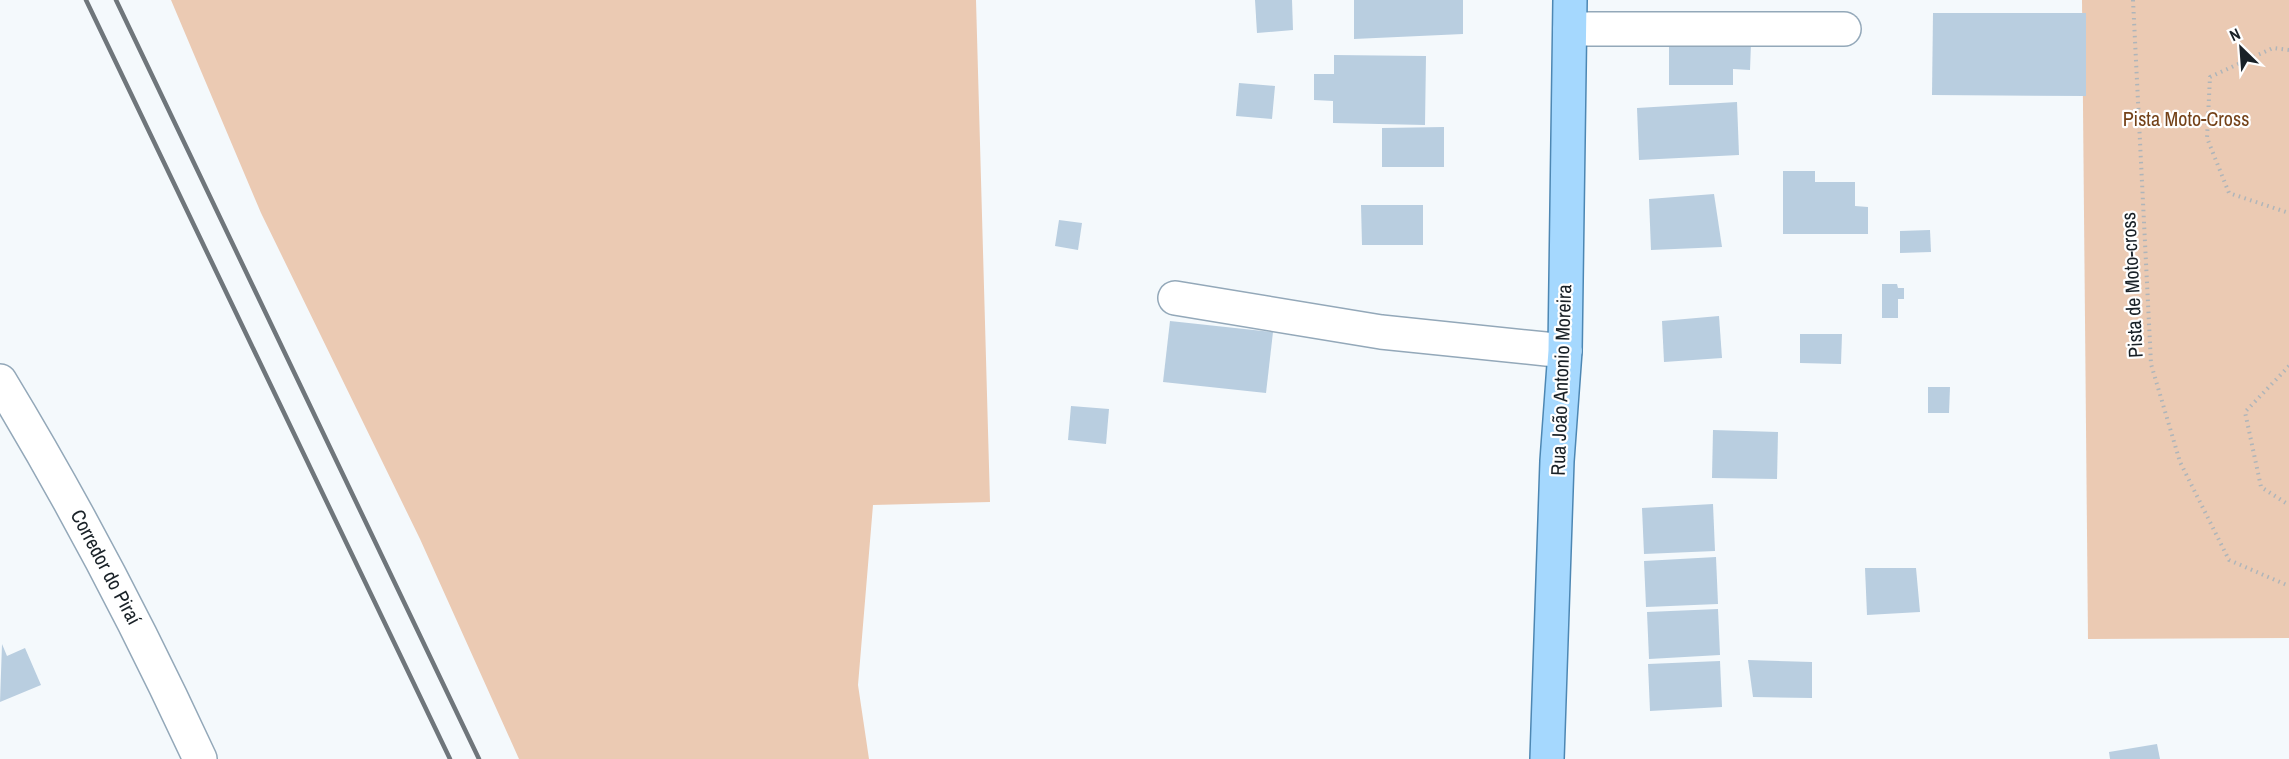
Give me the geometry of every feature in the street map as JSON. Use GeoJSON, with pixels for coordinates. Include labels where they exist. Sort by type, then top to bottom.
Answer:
{"type":"FeatureCollection","features":[{"type":"Feature","properties":{"kind":"main road","name":"Rua João Antonio Moreira"},"geometry":{"type":"LineString","coordinates":[[1547,759],[1557,461],[1565,351],[1570,15]]}},
{"type":"Feature","properties":{"kind":"street"},"geometry":{"type":"LineString","coordinates":[[1570,15],[1844,29]]}},
{"type":"Feature","properties":{"kind":"street"},"geometry":{"type":"LineString","coordinates":[[1174,298],[1381,332],[1565,351]]}},
{"type":"Feature","properties":{"kind":"street","name":"Corredor do Piraí"},"geometry":{"type":"LineString","coordinates":[[0,381],[69,496],[151,653],[201,759]]}},
{"type":"Feature","properties":{"kind":"path","name":"Pista de Moto-cross"},"geometry":{"type":"LineString","coordinates":[[2133,0],[2151,364],[2180,462],[2229,560],[2289,586]]}},
{"type":"Feature","properties":{"kind":"path"},"geometry":{"type":"LineString","coordinates":[[2289,50],[2273,48],[2210,77],[2207,138],[2229,193],[2289,213]]}},
{"type":"Feature","properties":{"kind":"path"},"geometry":{"type":"LineString","coordinates":[[2289,366],[2245,412],[2261,487],[2289,505]]}},
{"type":"Feature","properties":{"kind":"green space"},"geometry":{"type":"Polygon","coordinates":[[[171,0],[976,0],[990,502],[873,505],[858,685],[869,759],[519,759],[420,539],[261,213],[171,0]]]}},
{"type":"Feature","properties":{"kind":"green space","name":"Pista Moto-Cross"},"geometry":{"type":"Polygon","coordinates":[[[2082,0],[2289,0],[2289,638],[2088,639],[2082,0]]]}},
{"type":"Feature","properties":{"kind":"building"},"geometry":{"type":"Polygon","coordinates":[[[1255,0],[1292,0],[1293,30],[1257,33],[1255,0]]]}},
{"type":"Feature","properties":{"kind":"building"},"geometry":{"type":"Polygon","coordinates":[[[1354,0],[1463,0],[1463,34],[1354,39],[1354,0]]]}},
{"type":"Feature","properties":{"kind":"building"},"geometry":{"type":"Polygon","coordinates":[[[1933,13],[2086,13],[2086,96],[1932,95],[1933,13]]]}},
{"type":"Feature","properties":{"kind":"building"},"geometry":{"type":"Polygon","coordinates":[[[1669,43],[1751,43],[1750,70],[1733,69],[1733,85],[1669,85],[1669,43]]]}},
{"type":"Feature","properties":{"kind":"building"},"geometry":{"type":"Polygon","coordinates":[[[1334,55],[1426,56],[1425,125],[1333,123],[1333,101],[1314,100],[1314,74],[1334,74],[1334,55]]]}},
{"type":"Feature","properties":{"kind":"building"},"geometry":{"type":"Polygon","coordinates":[[[1239,83],[1275,86],[1272,119],[1236,116],[1239,83]]]}},
{"type":"Feature","properties":{"kind":"building"},"geometry":{"type":"Polygon","coordinates":[[[1737,102],[1739,155],[1639,160],[1637,108],[1737,102]]]}},
{"type":"Feature","properties":{"kind":"building"},"geometry":{"type":"Polygon","coordinates":[[[1444,127],[1444,167],[1382,167],[1382,128],[1444,127]]]}},
{"type":"Feature","properties":{"kind":"building"},"geometry":{"type":"Polygon","coordinates":[[[1783,171],[1815,171],[1815,182],[1855,182],[1855,206],[1868,207],[1868,234],[1783,234],[1783,171]]]}},
{"type":"Feature","properties":{"kind":"building"},"geometry":{"type":"Polygon","coordinates":[[[1714,194],[1722,247],[1651,250],[1649,199],[1714,194]]]}},
{"type":"Feature","properties":{"kind":"building"},"geometry":{"type":"Polygon","coordinates":[[[1361,205],[1423,205],[1423,245],[1362,245],[1361,205]]]}},
{"type":"Feature","properties":{"kind":"building"},"geometry":{"type":"Polygon","coordinates":[[[1059,220],[1082,223],[1078,250],[1055,246],[1059,220]]]}},
{"type":"Feature","properties":{"kind":"building"},"geometry":{"type":"Polygon","coordinates":[[[1930,230],[1931,252],[1900,253],[1900,231],[1930,230]]]}},
{"type":"Feature","properties":{"kind":"building"},"geometry":{"type":"Polygon","coordinates":[[[1882,284],[1897,284],[1898,288],[1904,288],[1904,299],[1898,299],[1898,318],[1882,318],[1882,284]]]}},
{"type":"Feature","properties":{"kind":"building"},"geometry":{"type":"Polygon","coordinates":[[[1719,316],[1722,358],[1664,362],[1662,321],[1719,316]]]}},
{"type":"Feature","properties":{"kind":"building"},"geometry":{"type":"Polygon","coordinates":[[[1170,321],[1273,332],[1266,393],[1163,382],[1170,321]]]}},
{"type":"Feature","properties":{"kind":"building"},"geometry":{"type":"Polygon","coordinates":[[[1800,334],[1842,334],[1841,364],[1800,363],[1800,334]]]}},
{"type":"Feature","properties":{"kind":"building"},"geometry":{"type":"Polygon","coordinates":[[[1928,387],[1950,387],[1949,413],[1928,413],[1928,387]]]}},
{"type":"Feature","properties":{"kind":"building"},"geometry":{"type":"Polygon","coordinates":[[[1071,406],[1109,409],[1106,444],[1068,440],[1071,406]]]}},
{"type":"Feature","properties":{"kind":"building"},"geometry":{"type":"Polygon","coordinates":[[[1713,430],[1778,432],[1777,479],[1712,478],[1713,430]]]}},
{"type":"Feature","properties":{"kind":"building"},"geometry":{"type":"Polygon","coordinates":[[[1713,504],[1715,551],[1644,554],[1642,508],[1713,504]]]}},
{"type":"Feature","properties":{"kind":"building"},"geometry":{"type":"Polygon","coordinates":[[[1716,557],[1718,604],[1646,607],[1644,561],[1716,557]]]}},
{"type":"Feature","properties":{"kind":"building"},"geometry":{"type":"Polygon","coordinates":[[[1865,568],[1916,568],[1920,612],[1867,615],[1865,568]]]}},
{"type":"Feature","properties":{"kind":"building"},"geometry":{"type":"Polygon","coordinates":[[[1718,609],[1720,655],[1649,659],[1647,612],[1718,609]]]}},
{"type":"Feature","properties":{"kind":"building"},"geometry":{"type":"Polygon","coordinates":[[[2,644],[7,656],[25,648],[41,685],[0,702],[2,644]]]}},
{"type":"Feature","properties":{"kind":"building"},"geometry":{"type":"Polygon","coordinates":[[[1748,660],[1812,662],[1812,698],[1753,697],[1748,660]]]}},
{"type":"Feature","properties":{"kind":"building"},"geometry":{"type":"Polygon","coordinates":[[[1720,661],[1722,707],[1650,711],[1648,664],[1720,661]]]}},
{"type":"Feature","properties":{"kind":"building"},"geometry":{"type":"Polygon","coordinates":[[[2157,744],[2160,759],[2110,759],[2109,752],[2157,744]]]}},
{"type":"Feature","properties":{"kind":"railway"},"geometry":{"type":"LineString","coordinates":[[86,0],[450,759]]}},
{"type":"Feature","properties":{"kind":"railway"},"geometry":{"type":"LineString","coordinates":[[116,0],[479,759]]}}]}
